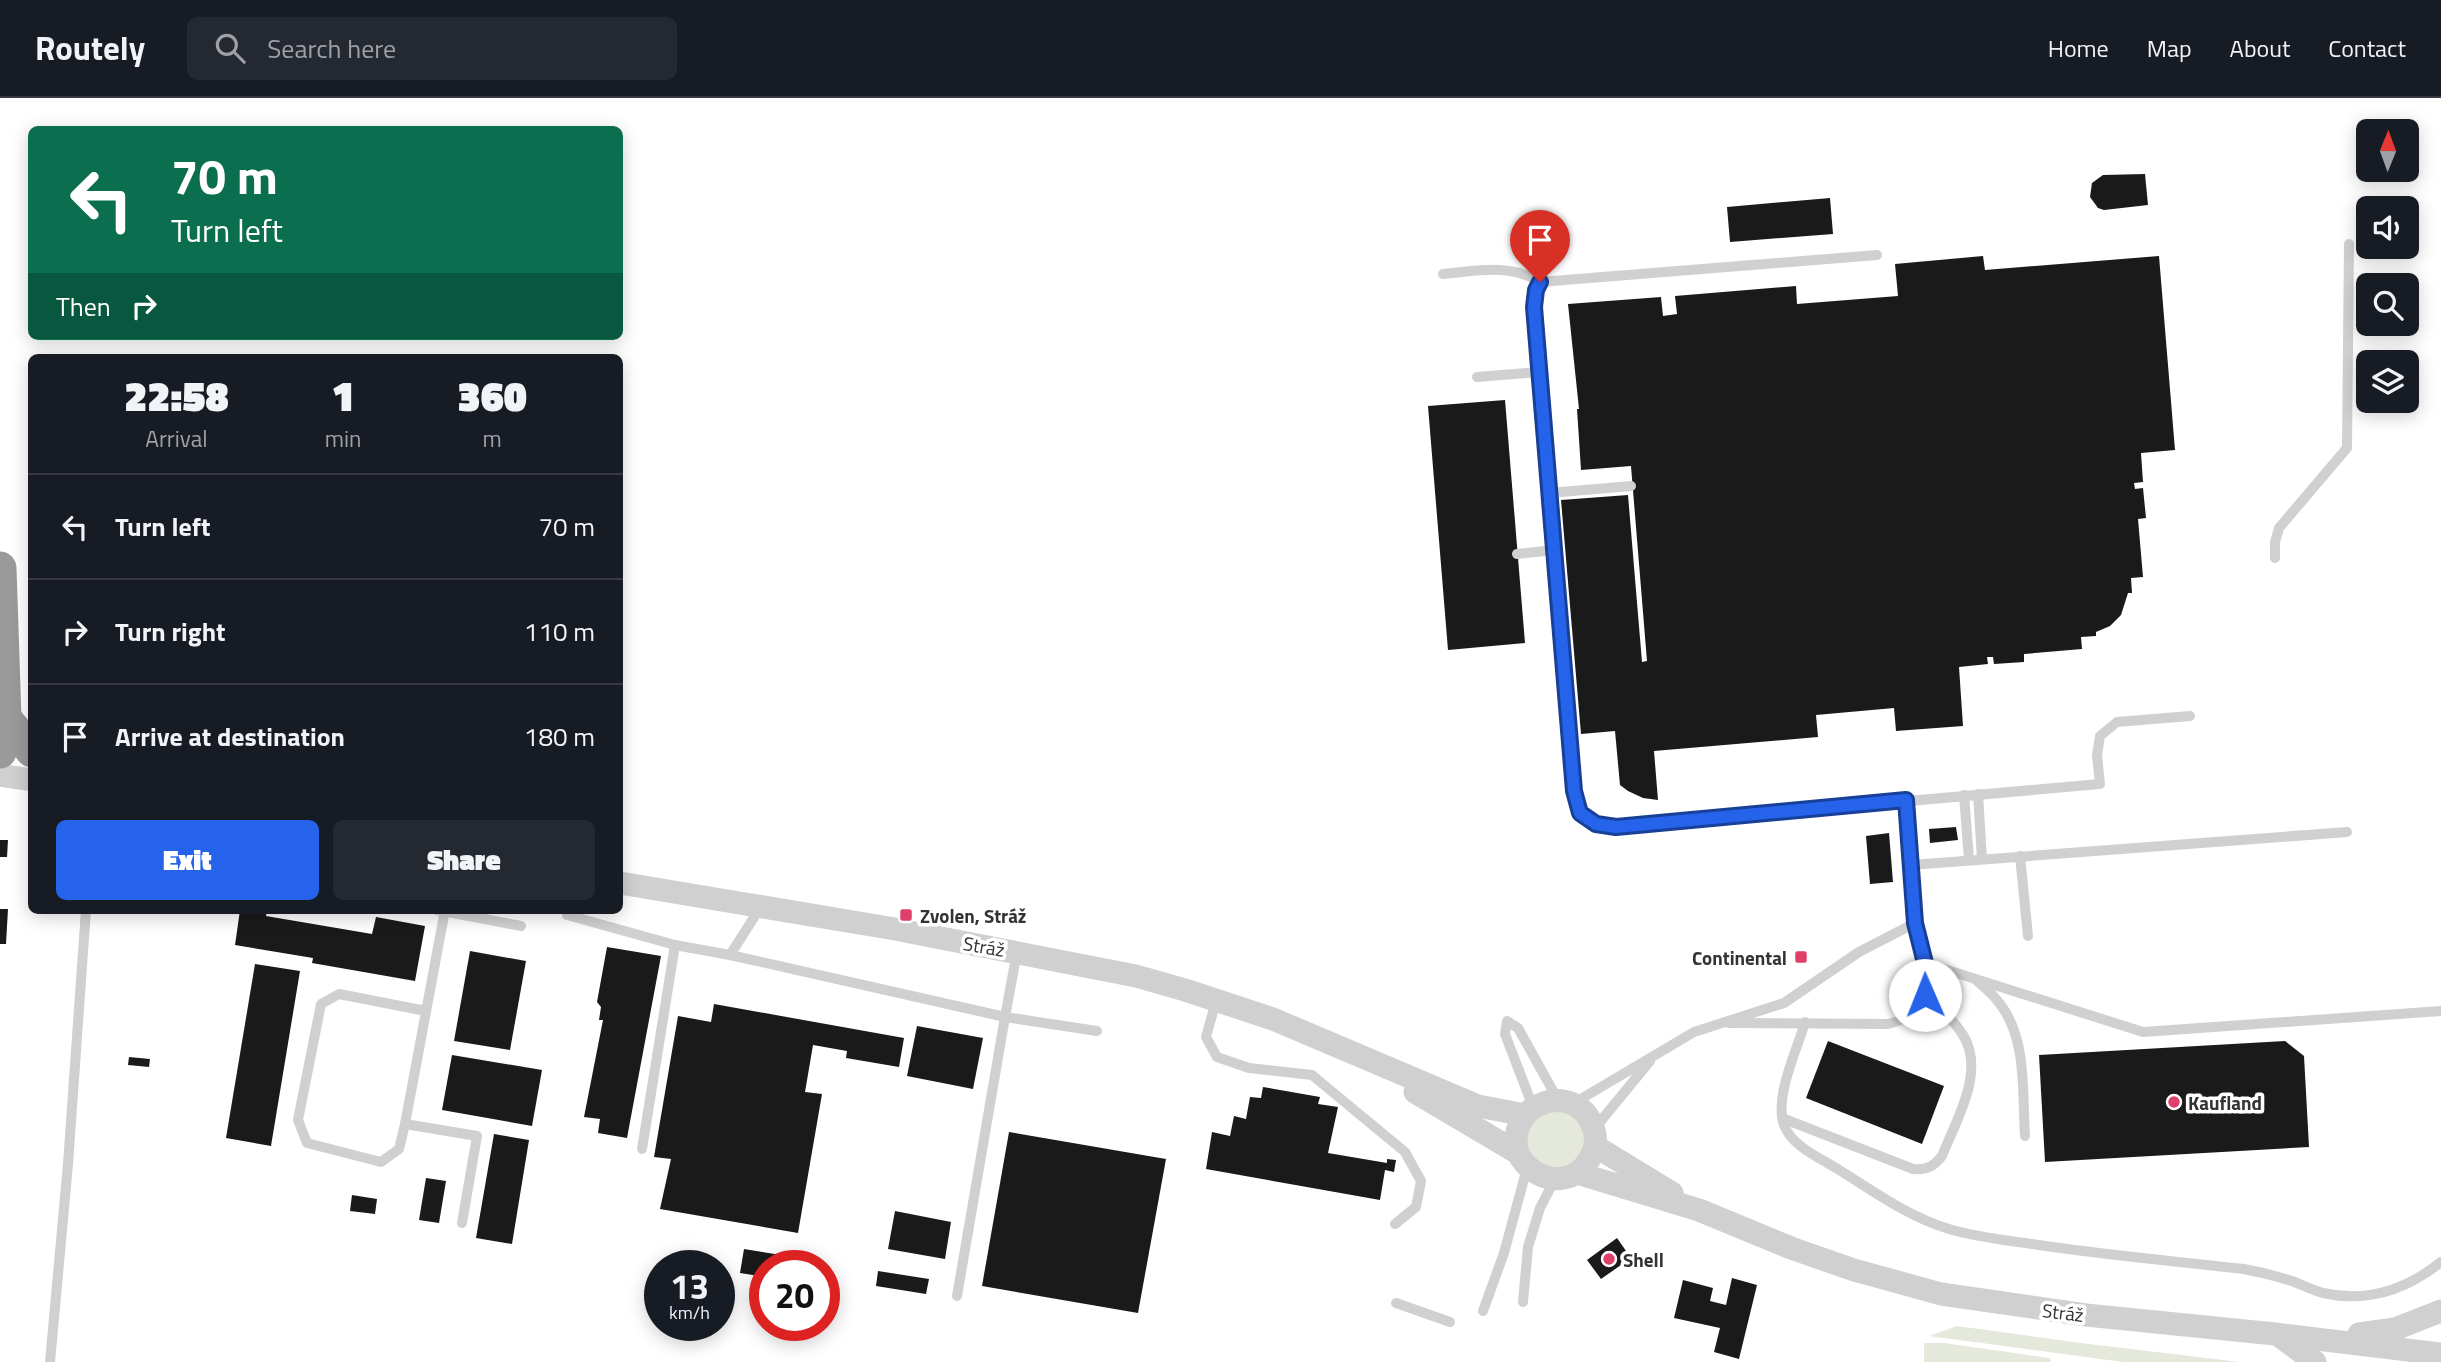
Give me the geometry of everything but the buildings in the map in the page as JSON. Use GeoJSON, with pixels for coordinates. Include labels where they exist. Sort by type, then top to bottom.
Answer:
{"type":"FeatureCollection","features":[{"type":"Feature","properties":{"kind":"highway"},"geometry":{"type":"LineString","coordinates":[[0,568],[5,718],[0,752]]}},
{"type":"Feature","properties":{"kind":"highway"},"geometry":{"type":"LineString","coordinates":[[5,718],[28,746]]}},
{"type":"Feature","properties":{"kind":"street"},"geometry":{"type":"LineString","coordinates":[[0,775],[28,779]]}},
{"type":"Feature","properties":{"kind":"street","name":"Stráž"},"geometry":{"type":"LineString","coordinates":[[623,884],[1017,952],[1136,976],[1280,1022],[1478,1106],[1529,1111],[1545,1102],[1566,1102],[1586,1115],[1594,1138],[1699,1210]]}},
{"type":"Feature","properties":{"kind":"street","name":"Stráž"},"geometry":{"type":"LineString","coordinates":[[1337,1048],[1523,1160],[1537,1175],[1566,1176],[1699,1210],[1791,1248],[1854,1270],[1941,1294],[2086,1315],[2441,1354]]}},
{"type":"Feature","properties":{"kind":"street"},"geometry":{"type":"LineString","coordinates":[[1523,1160],[1517,1133],[1529,1111]]}},
{"type":"Feature","properties":{"kind":"street"},"geometry":{"type":"LineString","coordinates":[[1566,1176],[1587,1163],[1594,1138]]}},
{"type":"Feature","properties":{"kind":"street"},"geometry":{"type":"LineString","coordinates":[[2275,1334],[2385,1332],[2441,1311]]}},
{"type":"Feature","properties":{"kind":"street"},"geometry":{"type":"LineString","coordinates":[[2275,1334],[2315,1362]]}},
{"type":"Feature","properties":{"kind":"lane"},"geometry":{"type":"LineString","coordinates":[[2276,558],[2275,541],[2278,528],[2347,448],[2349,244]]}},
{"type":"Feature","properties":{"kind":"lane"},"geometry":{"type":"LineString","coordinates":[[1443,274],[1504,270],[1525,273],[1540,282],[1877,255]]}},
{"type":"Feature","properties":{"kind":"lane"},"geometry":{"type":"LineString","coordinates":[[1540,282],[1534,307],[1574,791],[1580,813],[1596,824],[1616,827],[2100,784],[2097,755],[2100,736],[2117,722],[2190,716]]}},
{"type":"Feature","properties":{"kind":"lane"},"geometry":{"type":"LineString","coordinates":[[1477,377],[1539,372]]}},
{"type":"Feature","properties":{"kind":"lane"},"geometry":{"type":"LineString","coordinates":[[1549,493],[1631,486]]}},
{"type":"Feature","properties":{"kind":"lane"},"geometry":{"type":"LineString","coordinates":[[1517,554],[1554,550]]}},
{"type":"Feature","properties":{"kind":"lane"},"geometry":{"type":"LineString","coordinates":[[1978,794],[1982,859]]}},
{"type":"Feature","properties":{"kind":"lane"},"geometry":{"type":"LineString","coordinates":[[1964,795],[1969,860]]}},
{"type":"Feature","properties":{"kind":"lane"},"geometry":{"type":"LineString","coordinates":[[1729,1023],[1875,1024],[1911,1017],[1925,995],[1927,979],[1915,923],[1906,800]]}},
{"type":"Feature","properties":{"kind":"lane"},"geometry":{"type":"LineString","coordinates":[[1911,865],[2347,832]]}},
{"type":"Feature","properties":{"kind":"lane"},"geometry":{"type":"LineString","coordinates":[[2020,856],[2028,936]]}},
{"type":"Feature","properties":{"kind":"lane"},"geometry":{"type":"LineString","coordinates":[[730,955],[760,908]]}},
{"type":"Feature","properties":{"kind":"lane"},"geometry":{"type":"LineString","coordinates":[[50,1362],[67,1178],[86,914]]}},
{"type":"Feature","properties":{"kind":"lane"},"geometry":{"type":"LineString","coordinates":[[426,1011],[339,994],[320,1004],[298,1120],[307,1143],[381,1162],[399,1149],[426,1011],[441,914]]}},
{"type":"Feature","properties":{"kind":"lane"},"geometry":{"type":"LineString","coordinates":[[462,914],[521,926]]}},
{"type":"Feature","properties":{"kind":"lane"},"geometry":{"type":"LineString","coordinates":[[567,915],[675,945],[1005,1017],[1097,1031]]}},
{"type":"Feature","properties":{"kind":"lane"},"geometry":{"type":"LineString","coordinates":[[1529,1111],[1506,1034],[1507,1021],[1518,1028],[1566,1102],[1694,1032],[1729,1023],[1784,1003],[1859,953],[1915,923]]}},
{"type":"Feature","properties":{"kind":"lane"},"geometry":{"type":"LineString","coordinates":[[642,1149],[675,945]]}},
{"type":"Feature","properties":{"kind":"lane"},"geometry":{"type":"LineString","coordinates":[[957,1296],[1017,952]]}},
{"type":"Feature","properties":{"kind":"lane"},"geometry":{"type":"LineString","coordinates":[[1925,963],[2143,1032],[2440,1011]]}},
{"type":"Feature","properties":{"kind":"lane"},"geometry":{"type":"LineString","coordinates":[[1973,977],[1996,998],[2015,1031],[2019,1048],[2025,1136]]}},
{"type":"Feature","properties":{"kind":"lane"},"geometry":{"type":"LineString","coordinates":[[1782,1118],[1913,1169],[1927,1170],[1936,1164],[1942,1156],[1965,1097],[1970,1082],[1971,1062],[1965,1038],[1958,1027],[1925,995]]}},
{"type":"Feature","properties":{"kind":"lane"},"geometry":{"type":"LineString","coordinates":[[1217,1000],[1206,1037],[1217,1057],[1249,1068],[1312,1075],[1405,1152],[1421,1181],[1416,1207],[1395,1224]]}},
{"type":"Feature","properties":{"kind":"lane"},"geometry":{"type":"LineString","coordinates":[[1805,1023],[1783,1092],[1782,1118],[1789,1136],[1871,1190],[1947,1228],[1979,1236],[2115,1256],[2244,1269],[2270,1274],[2321,1292],[2348,1297],[2371,1296],[2398,1288],[2417,1279],[2441,1262]]}},
{"type":"Feature","properties":{"kind":"lane"},"geometry":{"type":"LineString","coordinates":[[1594,1138],[1654,1055]]}},
{"type":"Feature","properties":{"kind":"lane"},"geometry":{"type":"LineString","coordinates":[[405,1124],[477,1136],[462,1223]]}},
{"type":"Feature","properties":{"kind":"lane"},"geometry":{"type":"LineString","coordinates":[[1483,1311],[1504,1253],[1523,1160]]}},
{"type":"Feature","properties":{"kind":"lane"},"geometry":{"type":"LineString","coordinates":[[1522,1302],[1528,1247],[1540,1208],[1566,1176]]}},
{"type":"Feature","properties":{"kind":"lane"},"geometry":{"type":"LineString","coordinates":[[1396,1303],[1450,1322]]}},
{"type":"Feature","properties":{"kind":"shaded area"},"geometry":{"type":"Polygon","coordinates":[[[1556,1111],[1572,1116],[1580,1124],[1585,1140],[1580,1156],[1572,1164],[1556,1169],[1540,1164],[1532,1156],[1527,1140],[1532,1124],[1540,1116],[1556,1111]]]}},
{"type":"Feature","properties":{"kind":"shaded area"},"geometry":{"type":"Polygon","coordinates":[[[1957,1326],[2240,1362],[2123,1362],[1929,1336],[1957,1326]]]}},
{"type":"Feature","properties":{"kind":"shaded area"},"geometry":{"type":"Polygon","coordinates":[[[1924,1343],[1944,1343],[2050,1358],[2051,1362],[1924,1362],[1924,1343]]]}},
{"type":"Feature","properties":{"kind":"place","name":"Zvolen, Stráž"},"geometry":{"type":"Point","coordinates":[906,915]}},
{"type":"Feature","properties":{"kind":"place","name":"Continental"},"geometry":{"type":"Point","coordinates":[1801,957]}},
{"type":"Feature","properties":{"kind":"place","name":"Kaufland"},"geometry":{"type":"Point","coordinates":[2174,1102]}},
{"type":"Feature","properties":{"kind":"place","name":"Shell"},"geometry":{"type":"Point","coordinates":[1609,1259]}},
{"type":"Feature","properties":{"kind":"route"},"geometry":{"type":"LineString","coordinates":[[1540,282],[1534,307],[1574,791],[1580,813],[1596,824],[1616,827],[1906,800],[1915,923],[1927,971],[1925,995]]}}]}
